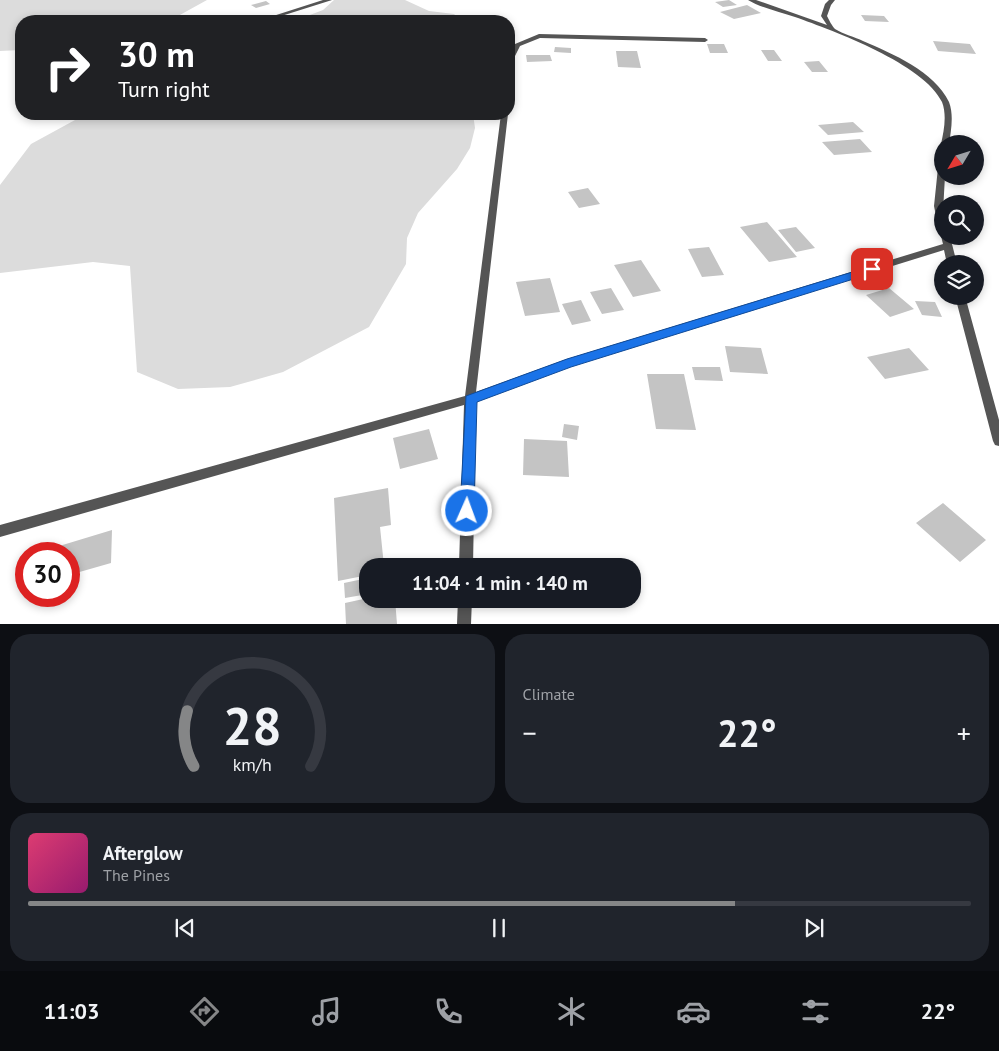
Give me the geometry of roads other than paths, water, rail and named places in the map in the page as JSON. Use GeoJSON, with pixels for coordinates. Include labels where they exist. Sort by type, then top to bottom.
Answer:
{"type":"FeatureCollection","features":[{"type":"Feature","properties":{"kind":"street"},"geometry":{"type":"LineString","coordinates":[[280,15],[329,0]]}},
{"type":"Feature","properties":{"kind":"street"},"geometry":{"type":"LineString","coordinates":[[752,0],[832,29],[916,71],[935,86],[945,101],[949,123],[947,135]]}},
{"type":"Feature","properties":{"kind":"street"},"geometry":{"type":"LineString","coordinates":[[832,0],[828,4],[824,16],[832,29]]}},
{"type":"Feature","properties":{"kind":"street"},"geometry":{"type":"LineString","coordinates":[[515,49],[517,45],[539,36],[705,40]]}},
{"type":"Feature","properties":{"kind":"street"},"geometry":{"type":"LineString","coordinates":[[466,558],[470,400],[503,120]]}},
{"type":"Feature","properties":{"kind":"street"},"geometry":{"type":"LineString","coordinates":[[0,532],[470,400],[567,363],[934,245]]}},
{"type":"Feature","properties":{"kind":"street"},"geometry":{"type":"LineString","coordinates":[[962,305],[999,441]]}},
{"type":"Feature","properties":{"kind":"street"},"geometry":{"type":"LineString","coordinates":[[464,624],[465,608]]}}]}
